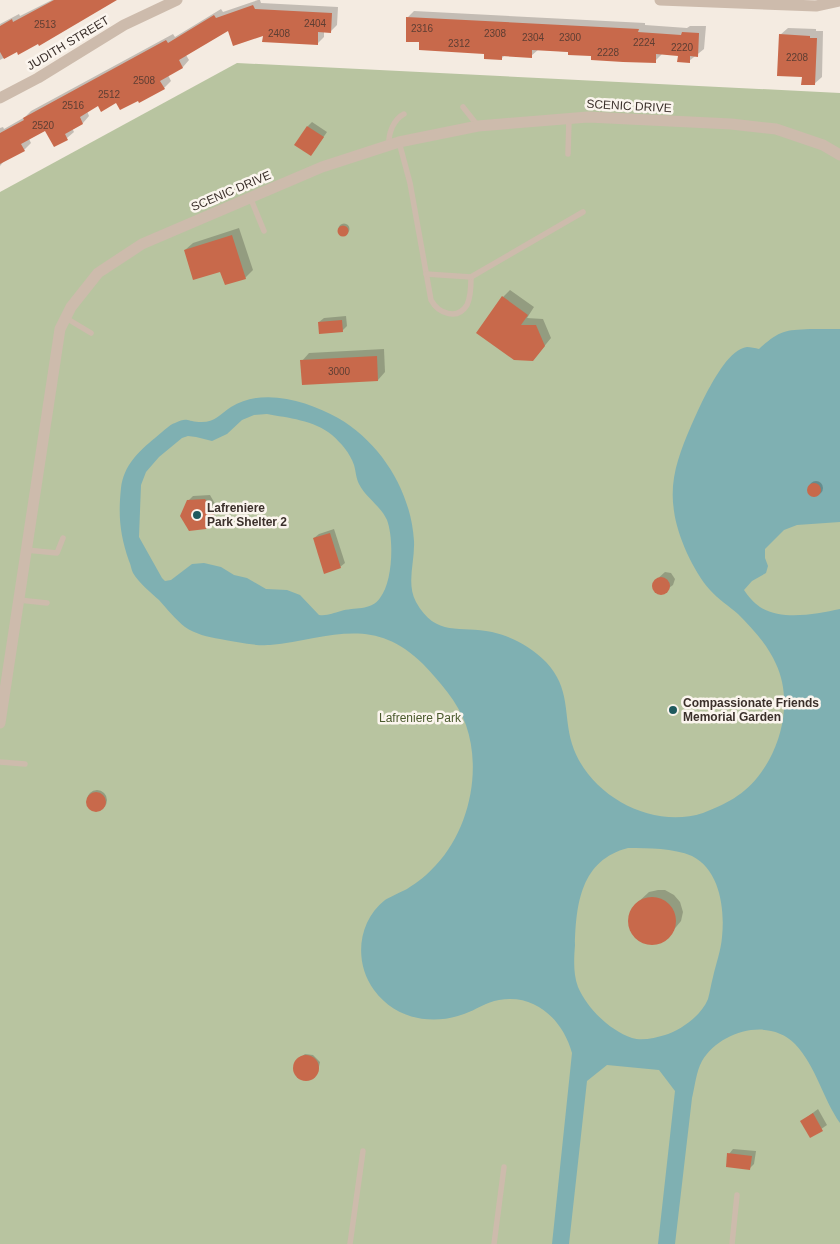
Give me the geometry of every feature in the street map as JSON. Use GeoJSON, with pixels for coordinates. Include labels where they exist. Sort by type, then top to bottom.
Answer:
{"type":"FeatureCollection","features":[{"type":"Feature","properties":{"kind":"street","name":"JUDITH STREET"},"geometry":{"type":"LineString","coordinates":[[0,98],[38,78],[124,25],[177,0]]}},
{"type":"Feature","properties":{"kind":"street"},"geometry":{"type":"LineString","coordinates":[[660,0],[816,6],[840,1]]}},
{"type":"Feature","properties":{"kind":"street","name":"SCENIC DRIVE"},"geometry":{"type":"LineString","coordinates":[[0,723],[60,330],[71,307],[98,272],[142,244],[322,167],[394,144],[478,126],[588,117],[731,124],[776,129],[823,145],[840,155]]}},
{"type":"Feature","properties":{"kind":"lane"},"geometry":{"type":"LineString","coordinates":[[464,108],[478,126]]}},
{"type":"Feature","properties":{"kind":"lane"},"geometry":{"type":"LineString","coordinates":[[404,114],[397,118],[389,138],[394,144],[410,184],[431,300],[436,308],[444,313],[453,314],[460,311],[466,305],[470,294],[471,277]]}},
{"type":"Feature","properties":{"kind":"lane"},"geometry":{"type":"LineString","coordinates":[[568,154],[569,119]]}},
{"type":"Feature","properties":{"kind":"lane"},"geometry":{"type":"LineString","coordinates":[[250,197],[264,231]]}},
{"type":"Feature","properties":{"kind":"lane"},"geometry":{"type":"LineString","coordinates":[[426,274],[471,277],[583,212]]}},
{"type":"Feature","properties":{"kind":"lane"},"geometry":{"type":"LineString","coordinates":[[66,318],[91,333]]}},
{"type":"Feature","properties":{"kind":"lane"},"geometry":{"type":"LineString","coordinates":[[26,550],[57,553],[63,538]]}},
{"type":"Feature","properties":{"kind":"lane"},"geometry":{"type":"LineString","coordinates":[[19,600],[46,603]]}},
{"type":"Feature","properties":{"kind":"lane"},"geometry":{"type":"LineString","coordinates":[[0,762],[25,764]]}},
{"type":"Feature","properties":{"kind":"lane"},"geometry":{"type":"LineString","coordinates":[[350,1244],[363,1151]]}},
{"type":"Feature","properties":{"kind":"lane"},"geometry":{"type":"LineString","coordinates":[[494,1244],[504,1168]]}},
{"type":"Feature","properties":{"kind":"lane"},"geometry":{"type":"LineString","coordinates":[[732,1244],[738,1195]]}},
{"type":"Feature","properties":{"kind":"green space","name":"Lafreniere Park"},"geometry":{"type":"Polygon","coordinates":[[[237,63],[840,93],[840,1244],[0,1244],[0,192],[237,63]]]}},
{"type":"Feature","properties":{"kind":"water"},"geometry":{"type":"Polygon","coordinates":[[[801,329],[840,329],[840,522],[797,525],[784,530],[765,549],[765,558],[768,566],[766,573],[752,581],[744,590],[760,607],[778,614],[799,615],[840,609],[840,1123],[808,1062],[795,1044],[784,1036],[772,1031],[746,1031],[732,1035],[720,1042],[702,1061],[698,1070],[692,1098],[675,1244],[658,1244],[675,1091],[659,1070],[607,1065],[587,1081],[569,1244],[552,1244],[572,1053],[562,1030],[546,1012],[536,1005],[512,999],[494,1001],[452,1018],[427,1019],[403,1014],[392,1008],[374,990],[363,968],[361,955],[364,931],[376,909],[385,900],[415,884],[433,869],[457,835],[469,799],[473,761],[471,743],[463,716],[442,685],[423,664],[404,649],[386,639],[368,634],[350,634],[331,635],[270,645],[257,645],[206,636],[185,627],[141,584],[132,571],[120,525],[120,498],[125,472],[138,454],[170,425],[184,420],[209,421],[244,401],[271,397],[285,399],[313,406],[338,418],[368,441],[391,470],[400,487],[412,522],[414,549],[411,580],[413,595],[424,613],[432,621],[449,628],[480,630],[507,637],[528,647],[546,662],[554,672],[563,692],[569,733],[580,762],[592,779],[607,793],[624,804],[643,812],[663,817],[683,817],[703,813],[733,799],[749,787],[763,770],[779,737],[784,712],[784,700],[780,676],[769,650],[743,619],[710,590],[687,552],[678,531],[674,511],[673,489],[676,467],[703,400],[729,358],[741,349],[752,347],[759,349],[777,335],[801,329]],[[267,414],[254,415],[242,420],[227,434],[212,441],[188,436],[182,438],[159,457],[146,472],[141,485],[139,537],[165,581],[171,580],[192,564],[204,563],[221,567],[234,575],[247,578],[266,589],[287,590],[300,595],[319,615],[328,615],[372,605],[380,598],[384,591],[390,571],[391,538],[387,520],[381,510],[362,489],[350,456],[332,435],[309,423],[267,414]],[[628,848],[612,854],[600,862],[584,886],[577,914],[574,955],[576,982],[587,1003],[607,1024],[632,1038],[649,1039],[677,1030],[696,1017],[705,1005],[721,947],[723,914],[715,880],[701,862],[692,856],[677,851],[628,848]]]}},
{"type":"Feature","properties":{"kind":"building"},"geometry":{"type":"Polygon","coordinates":[[[54,0],[117,0],[39,46],[38,44],[18,55],[17,52],[4,59],[0,52],[0,26],[12,19],[13,22],[54,0]]]}},
{"type":"Feature","properties":{"kind":"building"},"geometry":{"type":"Polygon","coordinates":[[[253,5],[255,9],[332,13],[331,33],[318,32],[318,45],[262,42],[263,36],[233,46],[228,31],[179,60],[183,68],[160,81],[165,89],[139,103],[138,101],[120,110],[116,103],[101,112],[98,106],[80,117],[83,124],[65,134],[68,140],[54,147],[45,131],[21,144],[25,151],[0,164],[0,133],[24,120],[23,118],[166,40],[168,43],[214,15],[216,18],[253,5]]]}},
{"type":"Feature","properties":{"kind":"building"},"geometry":{"type":"Polygon","coordinates":[[[406,17],[639,29],[638,32],[681,35],[682,32],[699,33],[698,57],[690,56],[690,63],[677,62],[678,56],[656,54],[656,63],[623,62],[591,60],[591,56],[568,55],[568,52],[532,50],[532,58],[502,56],[502,60],[484,59],[484,54],[419,50],[419,42],[406,42],[406,17]]]}},
{"type":"Feature","properties":{"kind":"building"},"geometry":{"type":"Polygon","coordinates":[[[779,34],[817,38],[815,85],[801,85],[802,77],[777,76],[779,34]]]}},
{"type":"Feature","properties":{"kind":"building"},"geometry":{"type":"Polygon","coordinates":[[[307,126],[324,137],[311,156],[294,145],[307,126]]]}},
{"type":"Feature","properties":{"kind":"building"},"geometry":{"type":"Polygon","coordinates":[[[343,225],[349,231],[343,237],[337,231],[343,225]]]}},
{"type":"Feature","properties":{"kind":"building"},"geometry":{"type":"Polygon","coordinates":[[[232,235],[246,279],[225,285],[220,272],[193,280],[184,250],[232,235]]]}},
{"type":"Feature","properties":{"kind":"building"},"geometry":{"type":"Polygon","coordinates":[[[502,296],[528,315],[521,325],[536,325],[545,346],[533,361],[514,360],[476,333],[502,296]]]}},
{"type":"Feature","properties":{"kind":"building"},"geometry":{"type":"Polygon","coordinates":[[[342,320],[343,332],[319,334],[318,322],[342,320]]]}},
{"type":"Feature","properties":{"kind":"building"},"geometry":{"type":"Polygon","coordinates":[[[377,356],[378,381],[302,385],[300,360],[377,356]]]}},
{"type":"Feature","properties":{"kind":"building"},"geometry":{"type":"Polygon","coordinates":[[[811,483],[817,483],[821,490],[817,497],[811,497],[807,493],[807,487],[811,483]]]}},
{"type":"Feature","properties":{"kind":"building","name":"Lafreniere Park Shelter 2"},"geometry":{"type":"Polygon","coordinates":[[[205,499],[214,514],[206,529],[189,531],[180,516],[187,500],[205,499]]]}},
{"type":"Feature","properties":{"kind":"building"},"geometry":{"type":"Polygon","coordinates":[[[330,533],[341,568],[324,574],[313,538],[330,533]]]}},
{"type":"Feature","properties":{"kind":"building"},"geometry":{"type":"Polygon","coordinates":[[[661,577],[667,580],[670,586],[667,592],[661,595],[655,592],[652,586],[655,580],[661,577]]]}},
{"type":"Feature","properties":{"kind":"building"},"geometry":{"type":"Polygon","coordinates":[[[92,792],[100,792],[106,798],[106,806],[100,812],[92,812],[86,806],[86,798],[92,792]]]}},
{"type":"Feature","properties":{"kind":"building"},"geometry":{"type":"Polygon","coordinates":[[[647,897],[657,897],[669,904],[676,916],[676,926],[669,938],[657,945],[647,945],[639,941],[632,934],[628,926],[628,916],[632,908],[639,901],[647,897]]]}},
{"type":"Feature","properties":{"kind":"building"},"geometry":{"type":"Polygon","coordinates":[[[306,1055],[315,1059],[319,1068],[315,1077],[306,1081],[297,1077],[293,1068],[297,1059],[306,1055]]]}},
{"type":"Feature","properties":{"kind":"building"},"geometry":{"type":"Polygon","coordinates":[[[813,1113],[823,1131],[810,1138],[800,1121],[813,1113]]]}},
{"type":"Feature","properties":{"kind":"building"},"geometry":{"type":"Polygon","coordinates":[[[727,1153],[752,1156],[750,1170],[726,1167],[727,1153]]]}},
{"type":"Feature","properties":{"kind":"place","name":"Lafreniere Park Shelter 2"},"geometry":{"type":"Point","coordinates":[197,515]}},
{"type":"Feature","properties":{"kind":"place","name":"Compassionate Friends Memorial Garden"},"geometry":{"type":"Point","coordinates":[673,710]}}]}
